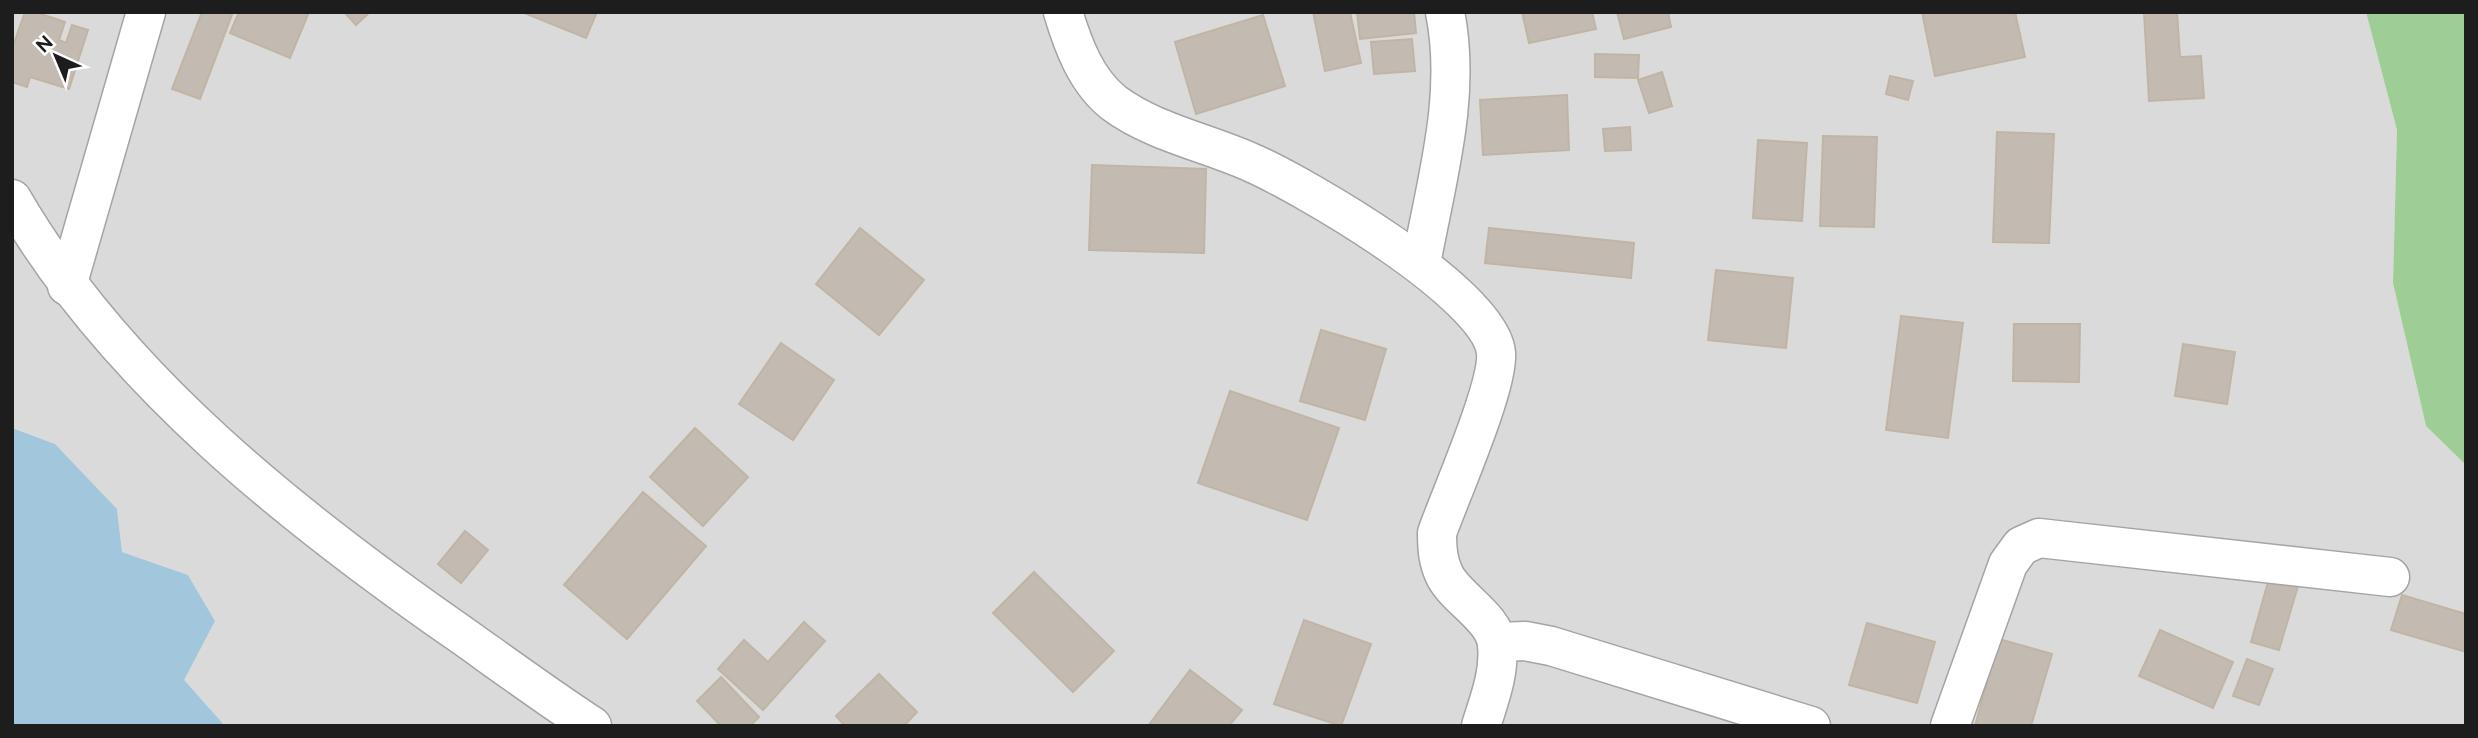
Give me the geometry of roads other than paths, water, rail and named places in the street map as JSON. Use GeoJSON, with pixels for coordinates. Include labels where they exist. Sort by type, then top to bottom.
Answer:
{"type":"FeatureCollection","features":[{"type":"Feature","properties":{"kind":"street"},"geometry":{"type":"LineString","coordinates":[[67,286],[146,12]]}},
{"type":"Feature","properties":{"kind":"street"},"geometry":{"type":"LineString","coordinates":[[1063,12],[1092,82],[1113,102],[1140,120],[1249,161],[1304,187],[1421,264],[1484,323],[1496,352],[1491,384],[1437,533],[1437,554],[1446,578],[1487,624],[1497,642],[1496,673],[1481,726]]}},
{"type":"Feature","properties":{"kind":"street"},"geometry":{"type":"LineString","coordinates":[[1421,264],[1451,101],[1452,47],[1445,12]]}},
{"type":"Feature","properties":{"kind":"street"},"geometry":{"type":"LineString","coordinates":[[12,199],[67,286],[118,346],[252,476],[371,573],[592,726]]}},
{"type":"Feature","properties":{"kind":"street"},"geometry":{"type":"LineString","coordinates":[[1950,726],[2008,564],[2021,546],[2039,538],[2390,577]]}},
{"type":"Feature","properties":{"kind":"street"},"geometry":{"type":"LineString","coordinates":[[1497,642],[1525,641],[1551,646],[1811,726]]}},
{"type":"Feature","properties":{"kind":"water"},"geometry":{"type":"Polygon","coordinates":[[[12,428],[55,444],[117,509],[122,552],[188,575],[215,621],[184,680],[225,726],[12,726],[12,428]]]}}]}
